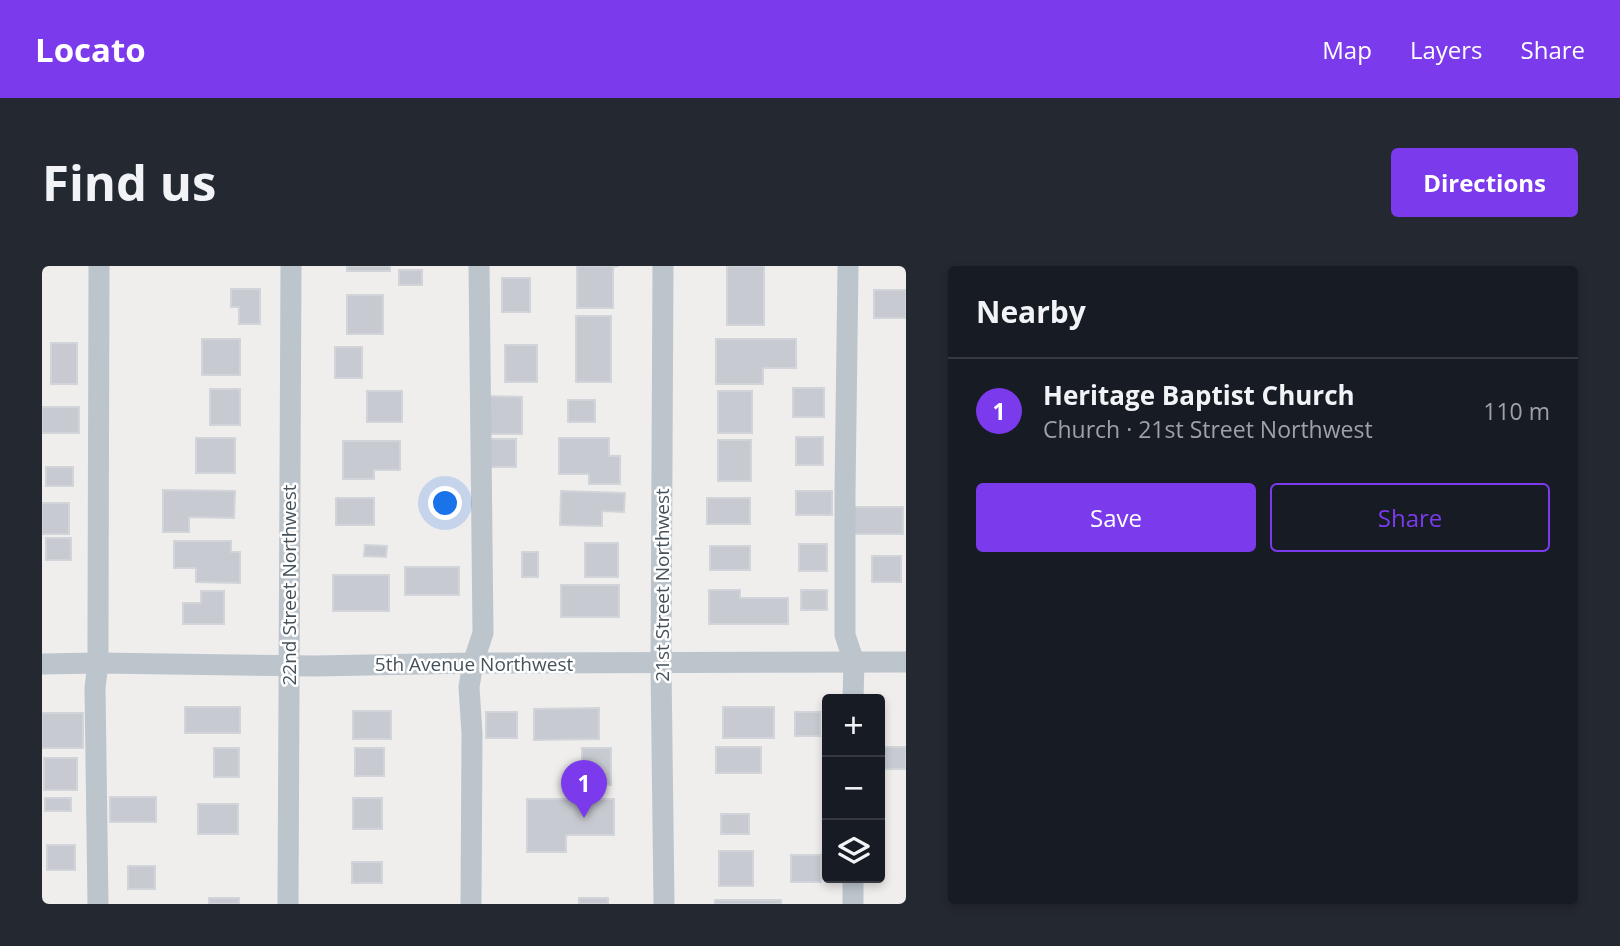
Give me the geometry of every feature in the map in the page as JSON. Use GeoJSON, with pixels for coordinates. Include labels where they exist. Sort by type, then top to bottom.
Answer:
{"type":"FeatureCollection","features":[{"type":"Feature","properties":{"kind":"street"},"geometry":{"type":"LineString","coordinates":[[97,904],[95,688],[98,663],[99,266]]}},
{"type":"Feature","properties":{"kind":"street","name":"22nd Street Northwest"},"geometry":{"type":"LineString","coordinates":[[288,904],[291,266]]}},
{"type":"Feature","properties":{"kind":"street"},"geometry":{"type":"LineString","coordinates":[[471,904],[470,687],[473,663],[483,633],[479,266]]}},
{"type":"Feature","properties":{"kind":"street","name":"21st Street Northwest"},"geometry":{"type":"LineString","coordinates":[[663,266],[661,663],[664,904]]}},
{"type":"Feature","properties":{"kind":"street"},"geometry":{"type":"LineString","coordinates":[[848,266],[845,635],[854,662],[853,694]]}},
{"type":"Feature","properties":{"kind":"street","name":"5th Avenue Northwest"},"geometry":{"type":"LineString","coordinates":[[42,664],[290,666],[906,662]]}},
{"type":"Feature","properties":{"kind":"street"},"geometry":{"type":"LineString","coordinates":[[853,883],[853,904]]}},
{"type":"Feature","properties":{"kind":"building"},"geometry":{"type":"Polygon","coordinates":[[[347,266],[390,266],[390,271],[347,271],[347,266]]]}},
{"type":"Feature","properties":{"kind":"building"},"geometry":{"type":"Polygon","coordinates":[[[577,266],[619,266],[613,267],[613,308],[577,308],[577,266]]]}},
{"type":"Feature","properties":{"kind":"building"},"geometry":{"type":"Polygon","coordinates":[[[727,266],[764,266],[764,325],[727,325],[727,266]]]}},
{"type":"Feature","properties":{"kind":"building"},"geometry":{"type":"Polygon","coordinates":[[[399,270],[422,270],[422,285],[399,285],[399,270]]]}},
{"type":"Feature","properties":{"kind":"building"},"geometry":{"type":"Polygon","coordinates":[[[502,278],[530,278],[530,312],[502,312],[502,278]]]}},
{"type":"Feature","properties":{"kind":"building"},"geometry":{"type":"Polygon","coordinates":[[[231,289],[260,289],[260,324],[239,324],[239,307],[231,307],[231,289]]]}},
{"type":"Feature","properties":{"kind":"building"},"geometry":{"type":"Polygon","coordinates":[[[874,290],[906,290],[906,318],[874,318],[874,290]]]}},
{"type":"Feature","properties":{"kind":"building"},"geometry":{"type":"Polygon","coordinates":[[[347,295],[383,295],[383,334],[347,334],[347,295]]]}},
{"type":"Feature","properties":{"kind":"building"},"geometry":{"type":"Polygon","coordinates":[[[576,316],[611,316],[611,382],[576,382],[576,316]]]}},
{"type":"Feature","properties":{"kind":"building"},"geometry":{"type":"Polygon","coordinates":[[[202,339],[240,339],[240,375],[202,375],[202,339]]]}},
{"type":"Feature","properties":{"kind":"building"},"geometry":{"type":"Polygon","coordinates":[[[716,339],[796,339],[796,368],[763,368],[763,384],[716,384],[716,339]]]}},
{"type":"Feature","properties":{"kind":"building"},"geometry":{"type":"Polygon","coordinates":[[[51,343],[77,343],[77,384],[51,384],[51,343]]]}},
{"type":"Feature","properties":{"kind":"building"},"geometry":{"type":"Polygon","coordinates":[[[505,345],[537,345],[537,382],[505,382],[505,345]]]}},
{"type":"Feature","properties":{"kind":"building"},"geometry":{"type":"Polygon","coordinates":[[[335,347],[362,347],[362,378],[335,378],[335,347]]]}},
{"type":"Feature","properties":{"kind":"building"},"geometry":{"type":"Polygon","coordinates":[[[793,388],[824,388],[824,417],[793,417],[793,388]]]}},
{"type":"Feature","properties":{"kind":"building"},"geometry":{"type":"Polygon","coordinates":[[[210,389],[240,389],[240,425],[210,425],[210,389]]]}},
{"type":"Feature","properties":{"kind":"building"},"geometry":{"type":"Polygon","coordinates":[[[367,391],[402,391],[402,422],[367,422],[367,391]]]}},
{"type":"Feature","properties":{"kind":"building"},"geometry":{"type":"Polygon","coordinates":[[[718,391],[752,391],[752,433],[718,433],[718,391]]]}},
{"type":"Feature","properties":{"kind":"building"},"geometry":{"type":"Polygon","coordinates":[[[488,396],[522,397],[522,434],[488,434],[488,396]]]}},
{"type":"Feature","properties":{"kind":"building"},"geometry":{"type":"Polygon","coordinates":[[[568,400],[595,400],[595,422],[568,422],[568,400]]]}},
{"type":"Feature","properties":{"kind":"building"},"geometry":{"type":"Polygon","coordinates":[[[42,407],[79,407],[79,433],[42,433],[42,407]]]}},
{"type":"Feature","properties":{"kind":"building"},"geometry":{"type":"Polygon","coordinates":[[[796,437],[823,437],[823,465],[796,465],[796,437]]]}},
{"type":"Feature","properties":{"kind":"building"},"geometry":{"type":"Polygon","coordinates":[[[196,438],[235,438],[235,473],[196,473],[196,438]]]}},
{"type":"Feature","properties":{"kind":"building"},"geometry":{"type":"Polygon","coordinates":[[[559,438],[609,438],[609,456],[620,456],[620,484],[589,484],[589,474],[559,474],[559,438]]]}},
{"type":"Feature","properties":{"kind":"building"},"geometry":{"type":"Polygon","coordinates":[[[486,439],[516,439],[516,467],[486,467],[486,439]]]}},
{"type":"Feature","properties":{"kind":"building"},"geometry":{"type":"Polygon","coordinates":[[[718,440],[751,440],[751,481],[718,481],[718,440]]]}},
{"type":"Feature","properties":{"kind":"building"},"geometry":{"type":"Polygon","coordinates":[[[343,441],[400,441],[400,470],[374,470],[374,479],[343,479],[343,441]]]}},
{"type":"Feature","properties":{"kind":"building"},"geometry":{"type":"Polygon","coordinates":[[[46,467],[73,467],[73,486],[46,486],[46,467]]]}},
{"type":"Feature","properties":{"kind":"building"},"geometry":{"type":"Polygon","coordinates":[[[163,490],[235,491],[234,518],[189,517],[189,532],[163,532],[163,490]]]}},
{"type":"Feature","properties":{"kind":"building"},"geometry":{"type":"Polygon","coordinates":[[[561,491],[625,493],[624,512],[602,511],[602,526],[560,525],[561,491]]]}},
{"type":"Feature","properties":{"kind":"building"},"geometry":{"type":"Polygon","coordinates":[[[796,491],[832,491],[832,515],[796,515],[796,491]]]}},
{"type":"Feature","properties":{"kind":"building"},"geometry":{"type":"Polygon","coordinates":[[[336,498],[374,498],[374,525],[336,525],[336,498]]]}},
{"type":"Feature","properties":{"kind":"building"},"geometry":{"type":"Polygon","coordinates":[[[707,498],[750,498],[750,524],[707,524],[707,498]]]}},
{"type":"Feature","properties":{"kind":"building"},"geometry":{"type":"Polygon","coordinates":[[[42,503],[69,503],[69,534],[42,534],[42,503]]]}},
{"type":"Feature","properties":{"kind":"building"},"geometry":{"type":"Polygon","coordinates":[[[853,507],[903,507],[903,534],[853,534],[853,507]]]}},
{"type":"Feature","properties":{"kind":"building"},"geometry":{"type":"Polygon","coordinates":[[[46,538],[71,538],[71,560],[46,560],[46,538]]]}},
{"type":"Feature","properties":{"kind":"building"},"geometry":{"type":"Polygon","coordinates":[[[174,541],[231,541],[231,552],[240,552],[240,583],[196,582],[196,568],[174,568],[174,541]]]}},
{"type":"Feature","properties":{"kind":"building"},"geometry":{"type":"Polygon","coordinates":[[[585,543],[618,543],[618,577],[585,577],[585,543]]]}},
{"type":"Feature","properties":{"kind":"building"},"geometry":{"type":"Polygon","coordinates":[[[799,544],[827,544],[827,571],[799,571],[799,544]]]}},
{"type":"Feature","properties":{"kind":"building"},"geometry":{"type":"Polygon","coordinates":[[[365,545],[387,546],[386,557],[364,556],[365,545]]]}},
{"type":"Feature","properties":{"kind":"building"},"geometry":{"type":"Polygon","coordinates":[[[710,546],[750,546],[750,570],[710,570],[710,546]]]}},
{"type":"Feature","properties":{"kind":"building"},"geometry":{"type":"Polygon","coordinates":[[[522,552],[538,552],[538,577],[522,577],[522,552]]]}},
{"type":"Feature","properties":{"kind":"building"},"geometry":{"type":"Polygon","coordinates":[[[872,556],[901,556],[901,582],[872,582],[872,556]]]}},
{"type":"Feature","properties":{"kind":"building"},"geometry":{"type":"Polygon","coordinates":[[[405,567],[459,567],[459,595],[405,595],[405,567]]]}},
{"type":"Feature","properties":{"kind":"building"},"geometry":{"type":"Polygon","coordinates":[[[333,575],[389,575],[389,611],[333,611],[333,575]]]}},
{"type":"Feature","properties":{"kind":"building"},"geometry":{"type":"Polygon","coordinates":[[[561,585],[619,585],[619,617],[561,617],[561,585]]]}},
{"type":"Feature","properties":{"kind":"building"},"geometry":{"type":"Polygon","coordinates":[[[709,590],[740,590],[740,598],[788,598],[788,624],[709,624],[709,590]]]}},
{"type":"Feature","properties":{"kind":"building"},"geometry":{"type":"Polygon","coordinates":[[[801,590],[827,590],[827,610],[801,610],[801,590]]]}},
{"type":"Feature","properties":{"kind":"building"},"geometry":{"type":"Polygon","coordinates":[[[201,591],[224,591],[224,624],[183,624],[183,603],[201,603],[201,591]]]}},
{"type":"Feature","properties":{"kind":"building"},"geometry":{"type":"Polygon","coordinates":[[[185,707],[240,707],[240,733],[185,733],[185,707]]]}},
{"type":"Feature","properties":{"kind":"building"},"geometry":{"type":"Polygon","coordinates":[[[723,707],[774,707],[774,738],[723,738],[723,707]]]}},
{"type":"Feature","properties":{"kind":"building"},"geometry":{"type":"Polygon","coordinates":[[[599,708],[599,739],[534,740],[534,709],[599,708]]]}},
{"type":"Feature","properties":{"kind":"building"},"geometry":{"type":"Polygon","coordinates":[[[353,711],[391,711],[391,739],[353,739],[353,711]]]}},
{"type":"Feature","properties":{"kind":"building"},"geometry":{"type":"Polygon","coordinates":[[[486,712],[517,712],[517,738],[486,738],[486,712]]]}},
{"type":"Feature","properties":{"kind":"building"},"geometry":{"type":"Polygon","coordinates":[[[795,712],[820,712],[820,736],[795,736],[795,712]]]}},
{"type":"Feature","properties":{"kind":"building"},"geometry":{"type":"Polygon","coordinates":[[[42,713],[83,713],[83,748],[42,748],[42,713]]]}},
{"type":"Feature","properties":{"kind":"building"},"geometry":{"type":"Polygon","coordinates":[[[716,747],[761,747],[761,773],[716,773],[716,747]]]}},
{"type":"Feature","properties":{"kind":"building"},"geometry":{"type":"Polygon","coordinates":[[[885,747],[906,747],[906,769],[885,769],[885,747]]]}},
{"type":"Feature","properties":{"kind":"building"},"geometry":{"type":"Polygon","coordinates":[[[214,748],[239,748],[239,777],[214,777],[214,748]]]}},
{"type":"Feature","properties":{"kind":"building"},"geometry":{"type":"Polygon","coordinates":[[[355,748],[384,748],[384,776],[355,776],[355,748]]]}},
{"type":"Feature","properties":{"kind":"building"},"geometry":{"type":"Polygon","coordinates":[[[582,748],[611,748],[611,785],[582,785],[582,748]]]}},
{"type":"Feature","properties":{"kind":"building"},"geometry":{"type":"Polygon","coordinates":[[[44,758],[77,758],[77,790],[44,790],[44,758]]]}},
{"type":"Feature","properties":{"kind":"building"},"geometry":{"type":"Polygon","coordinates":[[[110,797],[156,797],[156,822],[110,822],[110,797]]]}},
{"type":"Feature","properties":{"kind":"building"},"geometry":{"type":"Polygon","coordinates":[[[45,798],[71,798],[71,811],[45,811],[45,798]]]}},
{"type":"Feature","properties":{"kind":"building"},"geometry":{"type":"Polygon","coordinates":[[[353,798],[382,798],[382,829],[353,829],[353,798]]]}},
{"type":"Feature","properties":{"kind":"building"},"geometry":{"type":"Polygon","coordinates":[[[527,799],[614,799],[614,835],[566,835],[566,852],[527,852],[527,799]]]}},
{"type":"Feature","properties":{"kind":"building"},"geometry":{"type":"Polygon","coordinates":[[[198,804],[238,804],[238,834],[198,834],[198,804]]]}},
{"type":"Feature","properties":{"kind":"building"},"geometry":{"type":"Polygon","coordinates":[[[721,814],[749,814],[749,834],[721,834],[721,814]]]}},
{"type":"Feature","properties":{"kind":"building"},"geometry":{"type":"Polygon","coordinates":[[[47,845],[75,845],[75,870],[47,870],[47,845]]]}},
{"type":"Feature","properties":{"kind":"building"},"geometry":{"type":"Polygon","coordinates":[[[719,851],[753,851],[753,886],[719,886],[719,851]]]}},
{"type":"Feature","properties":{"kind":"building"},"geometry":{"type":"Polygon","coordinates":[[[791,855],[821,855],[821,882],[791,882],[791,855]]]}},
{"type":"Feature","properties":{"kind":"building"},"geometry":{"type":"Polygon","coordinates":[[[352,862],[382,862],[382,883],[352,883],[352,862]]]}},
{"type":"Feature","properties":{"kind":"building"},"geometry":{"type":"Polygon","coordinates":[[[128,866],[155,866],[155,889],[128,889],[128,866]]]}},
{"type":"Feature","properties":{"kind":"building"},"geometry":{"type":"Polygon","coordinates":[[[209,898],[239,898],[239,904],[209,904],[209,898]]]}},
{"type":"Feature","properties":{"kind":"building"},"geometry":{"type":"Polygon","coordinates":[[[579,898],[608,898],[608,904],[579,904],[579,898]]]}},
{"type":"Feature","properties":{"kind":"building"},"geometry":{"type":"Polygon","coordinates":[[[715,900],[781,900],[781,904],[715,904],[715,900]]]}},
{"type":"Feature","properties":{"kind":"place","name":"Heritage Baptist Church"},"geometry":{"type":"Point","coordinates":[584,818]}}]}
